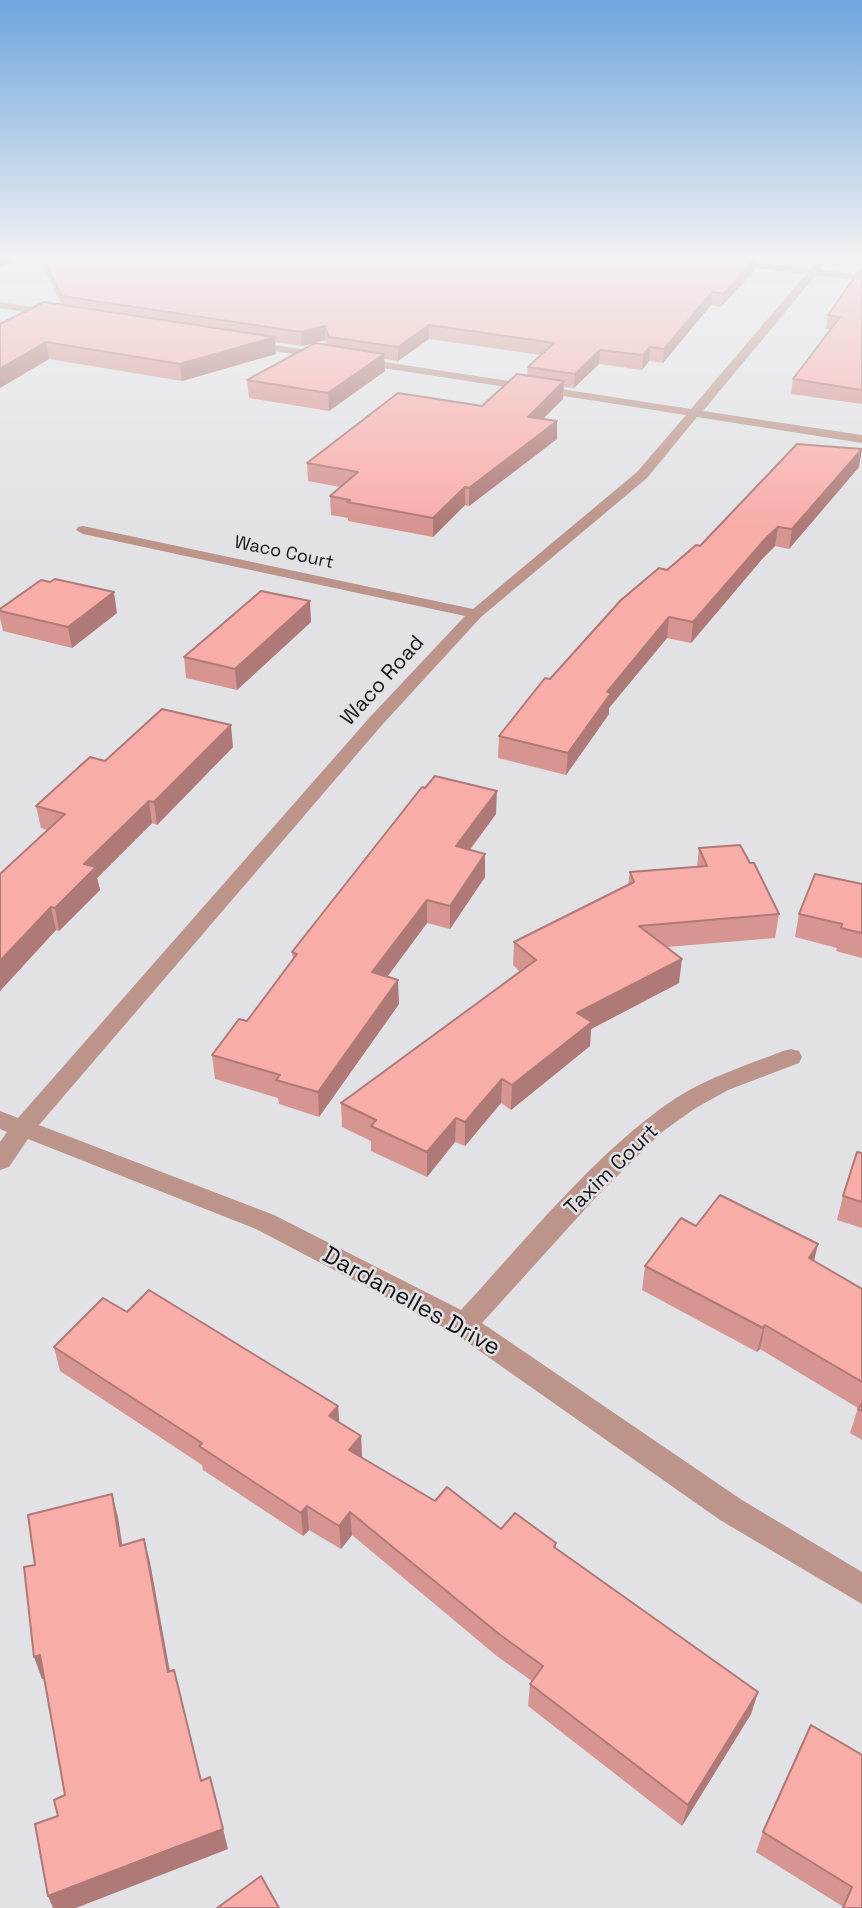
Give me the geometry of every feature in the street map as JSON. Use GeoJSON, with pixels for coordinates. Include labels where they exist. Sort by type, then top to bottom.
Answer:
{"type":"FeatureCollection","features":[{"type":"Feature","properties":{"kind":"street"},"geometry":{"type":"LineString","coordinates":[[271,347],[862,439]]}},
{"type":"Feature","properties":{"kind":"street","name":"Waco Road"},"geometry":{"type":"LineString","coordinates":[[0,1161],[11,1124],[376,721],[476,614],[573,536],[642,475],[750,347]]}},
{"type":"Feature","properties":{"kind":"street","name":"Waco Court"},"geometry":{"type":"LineString","coordinates":[[83,530],[476,614]]}},
{"type":"Feature","properties":{"kind":"street","name":"Taxim Court"},"geometry":{"type":"LineString","coordinates":[[464,1325],[588,1189],[654,1126],[686,1103],[720,1084],[791,1057]]}},
{"type":"Feature","properties":{"kind":"street","name":"Dardanelles Drive"},"geometry":{"type":"LineString","coordinates":[[11,1124],[265,1222],[464,1325],[731,1510],[862,1589]]}},
{"type":"Feature","properties":{"kind":"building"},"geometry":{"type":"Polygon","coordinates":[[[0,347],[37,347],[0,369],[0,347]]]}},
{"type":"Feature","properties":{"kind":"building"},"geometry":{"type":"Polygon","coordinates":[[[77,347],[240,347],[180,364],[77,347]]]}},
{"type":"Feature","properties":{"kind":"building"},"geometry":{"type":"Polygon","coordinates":[[[308,347],[340,347],[384,354],[328,393],[247,380],[308,347]]]}},
{"type":"Feature","properties":{"kind":"building"},"geometry":{"type":"Polygon","coordinates":[[[550,347],[650,347],[643,355],[600,350],[575,374],[528,367],[550,347]]]}},
{"type":"Feature","properties":{"kind":"building"},"geometry":{"type":"Polygon","coordinates":[[[817,347],[862,347],[862,390],[793,379],[817,347]]]}},
{"type":"Feature","properties":{"kind":"building"},"geometry":{"type":"Polygon","coordinates":[[[517,374],[564,381],[528,417],[557,421],[469,488],[465,487],[433,518],[347,502],[350,500],[330,496],[358,472],[307,463],[398,393],[482,406],[517,374]]]}},
{"type":"Feature","properties":{"kind":"building"},"geometry":{"type":"Polygon","coordinates":[[[797,444],[862,449],[792,529],[778,527],[766,538],[693,622],[669,617],[607,692],[611,693],[568,753],[499,736],[545,678],[550,679],[621,600],[659,568],[667,570],[696,545],[700,546],[797,444]]]}},
{"type":"Feature","properties":{"kind":"building"},"geometry":{"type":"Polygon","coordinates":[[[55,579],[114,592],[68,627],[0,611],[41,580],[50,582],[55,579]]]}},
{"type":"Feature","properties":{"kind":"building"},"geometry":{"type":"Polygon","coordinates":[[[261,591],[310,601],[235,669],[184,657],[261,591]]]}},
{"type":"Feature","properties":{"kind":"building"},"geometry":{"type":"Polygon","coordinates":[[[162,709],[231,725],[154,802],[149,801],[84,864],[96,867],[55,908],[51,907],[0,961],[0,874],[65,814],[36,806],[90,757],[105,761],[162,709]]]}},
{"type":"Feature","properties":{"kind":"building"},"geometry":{"type":"Polygon","coordinates":[[[435,776],[497,791],[456,846],[485,854],[450,906],[427,900],[372,972],[398,980],[318,1092],[276,1080],[280,1075],[212,1055],[239,1019],[247,1021],[297,954],[292,952],[422,787],[425,788],[435,776]]]}},
{"type":"Feature","properties":{"kind":"building"},"geometry":{"type":"Polygon","coordinates":[[[740,845],[750,863],[754,863],[779,914],[639,926],[682,959],[577,1013],[592,1022],[512,1085],[502,1079],[465,1122],[456,1118],[427,1152],[371,1126],[376,1120],[341,1103],[536,960],[514,942],[634,882],[630,872],[707,866],[699,848],[740,845]]]}},
{"type":"Feature","properties":{"kind":"building"},"geometry":{"type":"Polygon","coordinates":[[[815,874],[862,884],[862,933],[841,928],[842,924],[799,914],[815,874]]]}},
{"type":"Feature","properties":{"kind":"building"},"geometry":{"type":"Polygon","coordinates":[[[857,1152],[862,1153],[862,1202],[843,1196],[857,1152]]]}},
{"type":"Feature","properties":{"kind":"building"},"geometry":{"type":"Polygon","coordinates":[[[720,1195],[818,1244],[809,1258],[862,1289],[862,1382],[765,1325],[763,1328],[645,1266],[681,1218],[696,1226],[720,1195]]]}},
{"type":"Feature","properties":{"kind":"building"},"geometry":{"type":"Polygon","coordinates":[[[149,1290],[338,1406],[329,1416],[361,1436],[349,1450],[435,1501],[447,1487],[501,1529],[515,1513],[556,1543],[554,1547],[758,1692],[688,1805],[530,1684],[543,1666],[499,1634],[350,1512],[339,1526],[307,1506],[301,1513],[199,1446],[202,1443],[54,1347],[103,1298],[127,1312],[149,1290]]]}},
{"type":"Feature","properties":{"kind":"building"},"geometry":{"type":"Polygon","coordinates":[[[112,1494],[120,1546],[144,1539],[168,1672],[174,1670],[201,1781],[210,1777],[223,1829],[48,1896],[35,1824],[58,1816],[54,1800],[65,1795],[40,1655],[34,1657],[24,1567],[35,1565],[28,1515],[112,1494]]]}},
{"type":"Feature","properties":{"kind":"building"},"geometry":{"type":"Polygon","coordinates":[[[811,1725],[862,1755],[862,1908],[843,1908],[852,1887],[763,1832],[811,1725]]]}},
{"type":"Feature","properties":{"kind":"building"},"geometry":{"type":"Polygon","coordinates":[[[261,1876],[279,1908],[217,1908],[261,1876]]]}}]}
